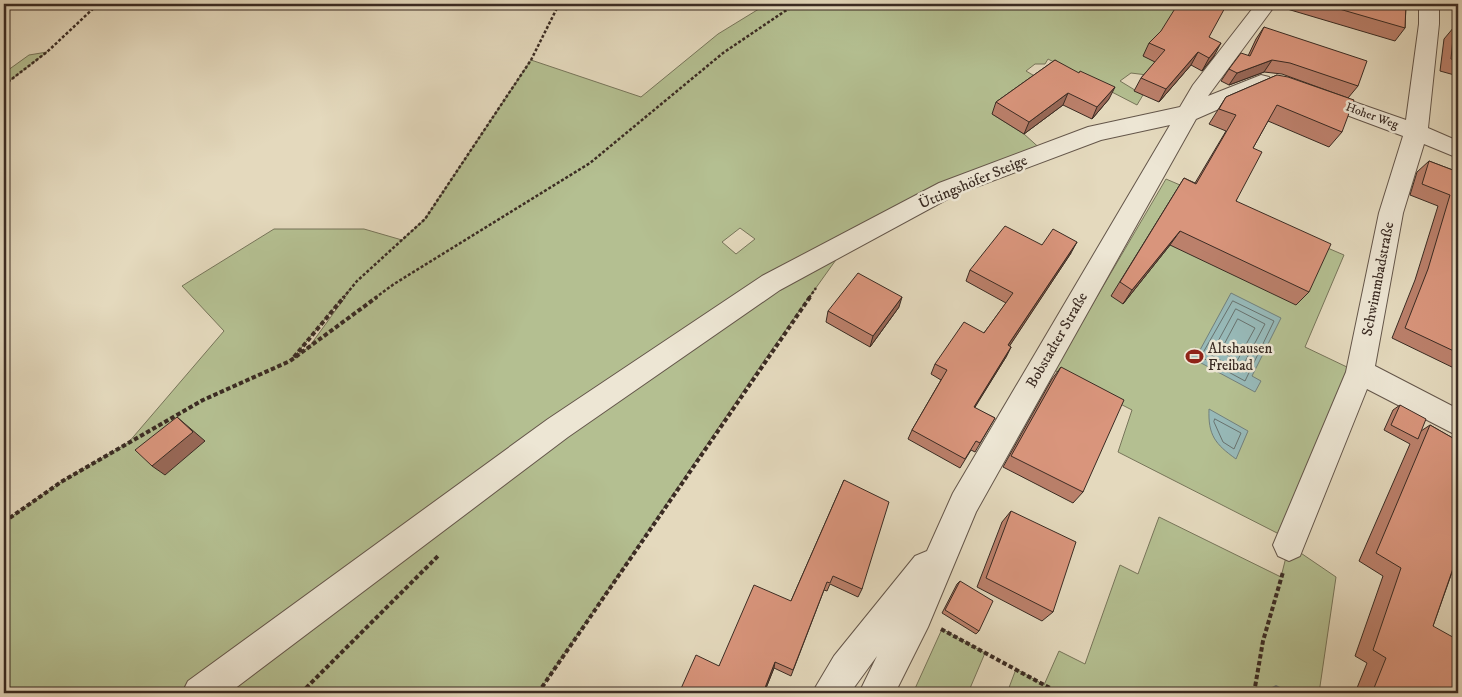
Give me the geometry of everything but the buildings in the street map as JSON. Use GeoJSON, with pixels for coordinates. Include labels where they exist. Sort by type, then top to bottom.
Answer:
{"type":"FeatureCollection","features":[{"type":"Feature","properties":{"kind":"street","name":"Bobstadter Straße"},"geometry":{"type":"LineString","coordinates":[[877,693],[916,615],[969,495],[1201,90],[1266,4]]}},
{"type":"Feature","properties":{"kind":"street","name":"Schwimmbadstraße"},"geometry":{"type":"LineString","coordinates":[[1289,545],[1360,372],[1390,213],[1416,132],[1429,24],[1429,4]]}},
{"type":"Feature","properties":{"kind":"street","name":"Hoher Weg"},"geometry":{"type":"LineString","coordinates":[[1189,113],[1264,81],[1290,87],[1416,132],[1458,150]]}},
{"type":"Feature","properties":{"kind":"street","name":"Üttingshöfer Steige"},"geometry":{"type":"LineString","coordinates":[[200,693],[558,428],[771,283],[947,190],[1096,133],[1189,113]]}},
{"type":"Feature","properties":{"kind":"street"},"geometry":{"type":"LineString","coordinates":[[1360,372],[1458,423]]}},
{"type":"Feature","properties":{"kind":"street"},"geometry":{"type":"LineString","coordinates":[[830,693],[846,668],[948,540]]}},
{"type":"Feature","properties":{"kind":"path"},"geometry":{"type":"LineString","coordinates":[[4,85],[47,52],[98,4]]}},
{"type":"Feature","properties":{"kind":"path"},"geometry":{"type":"LineString","coordinates":[[290,361],[357,281],[425,219],[531,60],[559,4]]}},
{"type":"Feature","properties":{"kind":"path"},"geometry":{"type":"LineString","coordinates":[[4,522],[61,482],[203,400],[290,361],[394,284],[590,163],[723,53],[785,11],[800,4]]}},
{"type":"Feature","properties":{"kind":"path"},"geometry":{"type":"LineString","coordinates":[[538,693],[821,281]]}},
{"type":"Feature","properties":{"kind":"path"},"geometry":{"type":"LineString","coordinates":[[1254,693],[1264,641],[1289,545]]}},
{"type":"Feature","properties":{"kind":"path"},"geometry":{"type":"LineString","coordinates":[[916,615],[1059,693]]}},
{"type":"Feature","properties":{"kind":"green space"},"geometry":{"type":"Polygon","coordinates":[[[767,4],[1210,4],[1143,56],[1181,73],[1147,75],[1131,73],[1120,81],[1143,95],[1137,105],[1048,59],[1045,64],[1035,64],[1026,71],[1038,78],[992,114],[1024,134],[1044,152],[848,243],[765,359],[538,693],[4,693],[4,522],[61,482],[128,443],[224,331],[182,286],[274,229],[364,229],[402,240],[425,219],[531,60],[641,97],[718,34],[767,4]],[[740,228],[722,242],[736,254],[755,239],[740,228]],[[350,289],[292,359],[309,347],[350,289]]]}},
{"type":"Feature","properties":{"kind":"green space"},"geometry":{"type":"Polygon","coordinates":[[[47,52],[4,85],[4,73],[29,55],[47,52]]]}},
{"type":"Feature","properties":{"kind":"green space","name":"Altshausen Freibad"},"geometry":{"type":"Polygon","coordinates":[[[1166,179],[1344,255],[1305,347],[1349,368],[1279,534],[1118,452],[1132,410],[1054,370],[1166,179]]]}},
{"type":"Feature","properties":{"kind":"green space"},"geometry":{"type":"Polygon","coordinates":[[[1159,517],[1281,577],[1289,545],[1336,577],[1319,693],[1007,693],[1016,669],[1044,685],[1059,651],[1085,664],[1120,565],[1138,574],[1159,517]]]}},
{"type":"Feature","properties":{"kind":"green space"},"geometry":{"type":"Polygon","coordinates":[[[942,629],[985,653],[968,693],[913,693],[942,629]]]}},
{"type":"Feature","properties":{"kind":"water"},"geometry":{"type":"Polygon","coordinates":[[[1231,293],[1281,318],[1252,376],[1261,381],[1255,392],[1190,357],[1195,348],[1200,350],[1231,293]]]}},
{"type":"Feature","properties":{"kind":"water"},"geometry":{"type":"Polygon","coordinates":[[[1209,409],[1248,431],[1236,459],[1223,449],[1214,438],[1210,426],[1209,409]]]}},
{"type":"Feature","properties":{"kind":"place","name":"Altshausen Freibad"},"geometry":{"type":"Point","coordinates":[1194,357]}}]}
